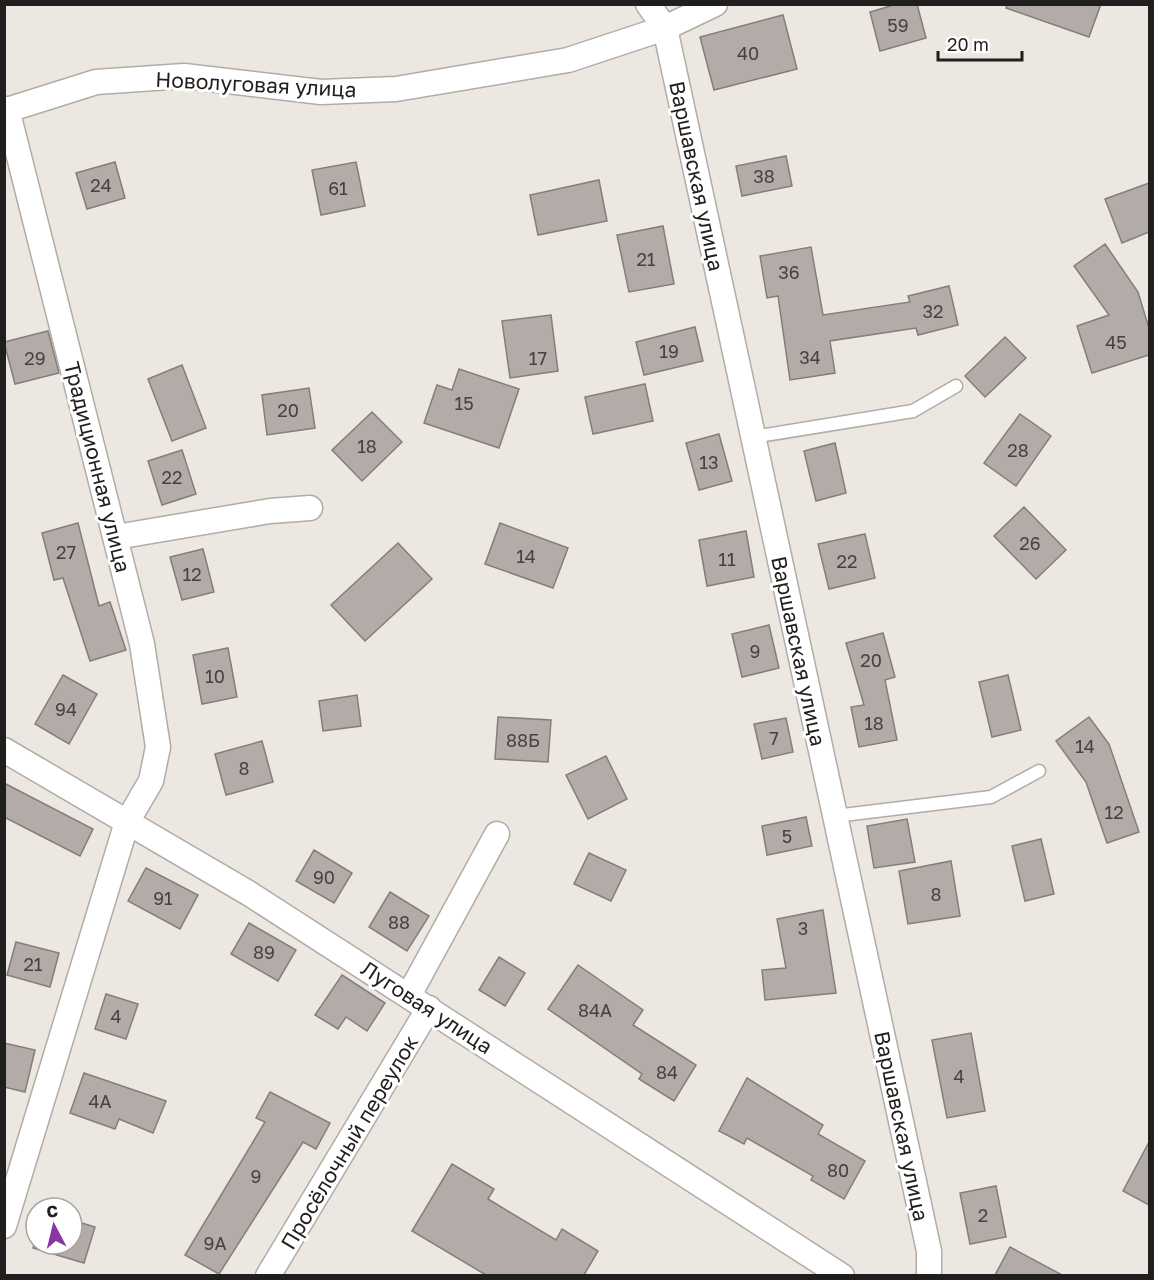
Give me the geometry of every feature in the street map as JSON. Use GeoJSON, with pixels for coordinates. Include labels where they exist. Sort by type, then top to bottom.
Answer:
{"type":"FeatureCollection","features":[{"type":"Feature","properties":{"kind":"street"},"geometry":{"type":"LineString","coordinates":[[648,4],[665,28]]}},
{"type":"Feature","properties":{"kind":"street","name":"Новолуговая улица"},"geometry":{"type":"LineString","coordinates":[[6,110],[96,82],[184,76],[321,92],[396,89],[568,60],[665,28],[715,4]]}},
{"type":"Feature","properties":{"kind":"street","name":"Варшавская улица"},"geometry":{"type":"LineString","coordinates":[[665,28],[929,1251],[929,1275]]}},
{"type":"Feature","properties":{"kind":"street","name":"Традиционная улица"},"geometry":{"type":"LineString","coordinates":[[4,1226],[127,822],[151,781],[158,747],[142,644],[6,110]]}},
{"type":"Feature","properties":{"kind":"street"},"geometry":{"type":"LineString","coordinates":[[116,537],[270,511],[310,508]]}},
{"type":"Feature","properties":{"kind":"street","name":"Луговая улица"},"geometry":{"type":"LineString","coordinates":[[4,750],[250,894],[842,1275]]}},
{"type":"Feature","properties":{"kind":"street"},"geometry":{"type":"LineString","coordinates":[[409,995],[497,834]]}},
{"type":"Feature","properties":{"kind":"street","name":"Просёлочный переулок"},"geometry":{"type":"LineString","coordinates":[[268,1275],[429,1008]]}},
{"type":"Feature","properties":{"kind":"lane"},"geometry":{"type":"LineString","coordinates":[[753,437],[913,411],[956,386]]}},
{"type":"Feature","properties":{"kind":"lane"},"geometry":{"type":"LineString","coordinates":[[835,816],[991,797],[1039,771]]}},
{"type":"Feature","properties":{"kind":"building"},"geometry":{"type":"Polygon","coordinates":[[[897,4],[917,4],[926,38],[880,51],[870,12],[897,4]]]}},
{"type":"Feature","properties":{"kind":"building"},"geometry":{"type":"Polygon","coordinates":[[[1007,4],[1101,4],[1089,37],[1006,8],[1007,4]]]}},
{"type":"Feature","properties":{"kind":"building"},"geometry":{"type":"Polygon","coordinates":[[[783,15],[797,69],[714,90],[700,37],[783,15]]]}},
{"type":"Feature","properties":{"kind":"building"},"geometry":{"type":"Polygon","coordinates":[[[786,156],[792,186],[742,196],[736,166],[786,156]]]}},
{"type":"Feature","properties":{"kind":"building"},"geometry":{"type":"Polygon","coordinates":[[[115,162],[125,198],[87,209],[76,173],[115,162]]]}},
{"type":"Feature","properties":{"kind":"building"},"geometry":{"type":"Polygon","coordinates":[[[356,162],[365,206],[321,215],[312,170],[356,162]]]}},
{"type":"Feature","properties":{"kind":"building"},"geometry":{"type":"Polygon","coordinates":[[[599,180],[607,221],[538,235],[530,195],[599,180]]]}},
{"type":"Feature","properties":{"kind":"building"},"geometry":{"type":"Polygon","coordinates":[[[1149,183],[1149,232],[1122,243],[1105,199],[1149,183]]]}},
{"type":"Feature","properties":{"kind":"building"},"geometry":{"type":"Polygon","coordinates":[[[663,226],[674,284],[629,292],[617,235],[663,226]]]}},
{"type":"Feature","properties":{"kind":"building"},"geometry":{"type":"Polygon","coordinates":[[[1105,244],[1138,292],[1149,328],[1149,355],[1092,373],[1077,326],[1109,315],[1074,266],[1105,244]]]}},
{"type":"Feature","properties":{"kind":"building"},"geometry":{"type":"Polygon","coordinates":[[[811,247],[823,315],[910,302],[908,296],[949,286],[958,325],[918,335],[916,328],[830,341],[835,373],[790,380],[778,296],[767,298],[760,256],[811,247]]]}},
{"type":"Feature","properties":{"kind":"building"},"geometry":{"type":"Polygon","coordinates":[[[551,315],[558,371],[510,378],[502,321],[551,315]]]}},
{"type":"Feature","properties":{"kind":"building"},"geometry":{"type":"Polygon","coordinates":[[[695,327],[703,361],[644,375],[636,342],[695,327]]]}},
{"type":"Feature","properties":{"kind":"building"},"geometry":{"type":"Polygon","coordinates":[[[48,331],[59,373],[15,384],[4,342],[48,331]]]}},
{"type":"Feature","properties":{"kind":"building"},"geometry":{"type":"Polygon","coordinates":[[[1005,337],[1026,358],[985,397],[965,376],[1005,337]]]}},
{"type":"Feature","properties":{"kind":"building"},"geometry":{"type":"Polygon","coordinates":[[[182,365],[206,428],[172,441],[148,379],[182,365]]]}},
{"type":"Feature","properties":{"kind":"building"},"geometry":{"type":"Polygon","coordinates":[[[459,369],[519,389],[499,448],[424,423],[437,385],[452,390],[459,369]]]}},
{"type":"Feature","properties":{"kind":"building"},"geometry":{"type":"Polygon","coordinates":[[[645,384],[653,421],[593,434],[585,397],[645,384]]]}},
{"type":"Feature","properties":{"kind":"building"},"geometry":{"type":"Polygon","coordinates":[[[309,388],[315,428],[267,435],[262,395],[309,388]]]}},
{"type":"Feature","properties":{"kind":"building"},"geometry":{"type":"Polygon","coordinates":[[[372,412],[402,442],[362,481],[332,450],[372,412]]]}},
{"type":"Feature","properties":{"kind":"building"},"geometry":{"type":"Polygon","coordinates":[[[1020,414],[1051,436],[1016,486],[984,463],[1020,414]]]}},
{"type":"Feature","properties":{"kind":"building"},"geometry":{"type":"Polygon","coordinates":[[[719,434],[732,481],[699,490],[686,443],[719,434]]]}},
{"type":"Feature","properties":{"kind":"building"},"geometry":{"type":"Polygon","coordinates":[[[835,443],[846,493],[816,501],[804,451],[835,443]]]}},
{"type":"Feature","properties":{"kind":"building"},"geometry":{"type":"Polygon","coordinates":[[[182,450],[196,494],[162,505],[148,461],[182,450]]]}},
{"type":"Feature","properties":{"kind":"building"},"geometry":{"type":"Polygon","coordinates":[[[1024,507],[1066,550],[1036,579],[994,536],[1024,507]]]}},
{"type":"Feature","properties":{"kind":"building"},"geometry":{"type":"Polygon","coordinates":[[[78,523],[99,606],[110,602],[126,650],[90,661],[63,578],[54,580],[42,533],[78,523]]]}},
{"type":"Feature","properties":{"kind":"building"},"geometry":{"type":"Polygon","coordinates":[[[500,523],[568,548],[553,588],[485,564],[500,523]]]}},
{"type":"Feature","properties":{"kind":"building"},"geometry":{"type":"Polygon","coordinates":[[[746,531],[754,577],[707,586],[699,540],[746,531]]]}},
{"type":"Feature","properties":{"kind":"building"},"geometry":{"type":"Polygon","coordinates":[[[865,534],[875,578],[829,589],[818,544],[865,534]]]}},
{"type":"Feature","properties":{"kind":"building"},"geometry":{"type":"Polygon","coordinates":[[[398,543],[432,579],[365,641],[331,605],[398,543]]]}},
{"type":"Feature","properties":{"kind":"building"},"geometry":{"type":"Polygon","coordinates":[[[203,549],[214,592],[182,600],[170,557],[203,549]]]}},
{"type":"Feature","properties":{"kind":"building"},"geometry":{"type":"Polygon","coordinates":[[[769,625],[779,668],[742,677],[732,634],[769,625]]]}},
{"type":"Feature","properties":{"kind":"building"},"geometry":{"type":"Polygon","coordinates":[[[883,633],[895,677],[885,680],[897,740],[859,747],[851,707],[864,705],[846,643],[883,633]]]}},
{"type":"Feature","properties":{"kind":"building"},"geometry":{"type":"Polygon","coordinates":[[[228,648],[237,697],[202,704],[193,655],[228,648]]]}},
{"type":"Feature","properties":{"kind":"building"},"geometry":{"type":"Polygon","coordinates":[[[63,675],[97,694],[69,744],[35,724],[63,675]]]}},
{"type":"Feature","properties":{"kind":"building"},"geometry":{"type":"Polygon","coordinates":[[[1008,675],[1021,730],[992,737],[979,682],[1008,675]]]}},
{"type":"Feature","properties":{"kind":"building"},"geometry":{"type":"Polygon","coordinates":[[[357,695],[361,726],[323,731],[319,701],[357,695]]]}},
{"type":"Feature","properties":{"kind":"building"},"geometry":{"type":"Polygon","coordinates":[[[498,717],[551,720],[548,762],[495,759],[498,717]]]}},
{"type":"Feature","properties":{"kind":"building"},"geometry":{"type":"Polygon","coordinates":[[[1089,717],[1109,744],[1139,832],[1107,843],[1086,782],[1056,741],[1089,717]]]}},
{"type":"Feature","properties":{"kind":"building"},"geometry":{"type":"Polygon","coordinates":[[[786,718],[793,752],[762,759],[754,724],[786,718]]]}},
{"type":"Feature","properties":{"kind":"building"},"geometry":{"type":"Polygon","coordinates":[[[262,741],[273,782],[226,795],[215,754],[262,741]]]}},
{"type":"Feature","properties":{"kind":"building"},"geometry":{"type":"Polygon","coordinates":[[[606,756],[627,799],[588,819],[566,775],[606,756]]]}},
{"type":"Feature","properties":{"kind":"building"},"geometry":{"type":"Polygon","coordinates":[[[4,783],[93,829],[80,856],[4,817],[4,783]]]}},
{"type":"Feature","properties":{"kind":"building"},"geometry":{"type":"Polygon","coordinates":[[[806,817],[812,846],[767,855],[762,826],[806,817]]]}},
{"type":"Feature","properties":{"kind":"building"},"geometry":{"type":"Polygon","coordinates":[[[907,819],[915,862],[874,868],[867,826],[907,819]]]}},
{"type":"Feature","properties":{"kind":"building"},"geometry":{"type":"Polygon","coordinates":[[[1041,839],[1054,894],[1025,901],[1012,846],[1041,839]]]}},
{"type":"Feature","properties":{"kind":"building"},"geometry":{"type":"Polygon","coordinates":[[[314,850],[352,873],[334,903],[296,881],[314,850]]]}},
{"type":"Feature","properties":{"kind":"building"},"geometry":{"type":"Polygon","coordinates":[[[589,853],[626,870],[611,901],[574,884],[589,853]]]}},
{"type":"Feature","properties":{"kind":"building"},"geometry":{"type":"Polygon","coordinates":[[[951,861],[960,916],[908,924],[899,871],[951,861]]]}},
{"type":"Feature","properties":{"kind":"building"},"geometry":{"type":"Polygon","coordinates":[[[146,868],[198,895],[180,929],[128,901],[146,868]]]}},
{"type":"Feature","properties":{"kind":"building"},"geometry":{"type":"Polygon","coordinates":[[[390,892],[429,916],[407,951],[369,927],[390,892]]]}},
{"type":"Feature","properties":{"kind":"building"},"geometry":{"type":"Polygon","coordinates":[[[823,910],[836,993],[765,1000],[762,970],[786,968],[777,919],[823,910]]]}},
{"type":"Feature","properties":{"kind":"building"},"geometry":{"type":"Polygon","coordinates":[[[249,923],[296,950],[278,981],[231,954],[249,923]]]}},
{"type":"Feature","properties":{"kind":"building"},"geometry":{"type":"Polygon","coordinates":[[[16,942],[59,953],[50,987],[7,975],[16,942]]]}},
{"type":"Feature","properties":{"kind":"building"},"geometry":{"type":"Polygon","coordinates":[[[499,957],[525,973],[505,1006],[479,990],[499,957]]]}},
{"type":"Feature","properties":{"kind":"building"},"geometry":{"type":"Polygon","coordinates":[[[578,965],[643,1010],[633,1025],[696,1065],[674,1101],[639,1079],[642,1074],[548,1009],[578,965]]]}},
{"type":"Feature","properties":{"kind":"building"},"geometry":{"type":"Polygon","coordinates":[[[342,975],[385,1003],[367,1031],[346,1017],[338,1029],[315,1015],[342,975]]]}},
{"type":"Feature","properties":{"kind":"building"},"geometry":{"type":"Polygon","coordinates":[[[106,994],[138,1004],[126,1039],[95,1029],[106,994]]]}},
{"type":"Feature","properties":{"kind":"building"},"geometry":{"type":"Polygon","coordinates":[[[971,1033],[985,1111],[947,1118],[932,1040],[971,1033]]]}},
{"type":"Feature","properties":{"kind":"building"},"geometry":{"type":"Polygon","coordinates":[[[4,1043],[35,1050],[25,1092],[4,1087],[4,1043]]]}},
{"type":"Feature","properties":{"kind":"building"},"geometry":{"type":"Polygon","coordinates":[[[84,1073],[166,1101],[153,1133],[119,1119],[115,1129],[70,1113],[84,1073]]]}},
{"type":"Feature","properties":{"kind":"building"},"geometry":{"type":"Polygon","coordinates":[[[747,1078],[823,1125],[818,1134],[865,1161],[844,1199],[811,1180],[813,1176],[747,1138],[744,1144],[719,1131],[747,1078]]]}},
{"type":"Feature","properties":{"kind":"building"},"geometry":{"type":"Polygon","coordinates":[[[270,1092],[330,1123],[316,1149],[303,1142],[219,1274],[185,1255],[265,1122],[256,1118],[270,1092]]]}},
{"type":"Feature","properties":{"kind":"building"},"geometry":{"type":"Polygon","coordinates":[[[1149,1142],[1149,1205],[1123,1191],[1149,1142]]]}},
{"type":"Feature","properties":{"kind":"building"},"geometry":{"type":"Polygon","coordinates":[[[452,1164],[494,1189],[488,1199],[556,1240],[562,1229],[598,1251],[584,1275],[486,1275],[412,1231],[452,1164]]]}},
{"type":"Feature","properties":{"kind":"building"},"geometry":{"type":"Polygon","coordinates":[[[996,1186],[1006,1237],[970,1244],[960,1193],[996,1186]]]}},
{"type":"Feature","properties":{"kind":"building"},"geometry":{"type":"Polygon","coordinates":[[[84,1224],[95,1227],[84,1263],[60,1256],[84,1256],[84,1224]]]}},
{"type":"Feature","properties":{"kind":"building"},"geometry":{"type":"Polygon","coordinates":[[[1010,1247],[1062,1275],[995,1275],[1010,1247]]]}}]}
